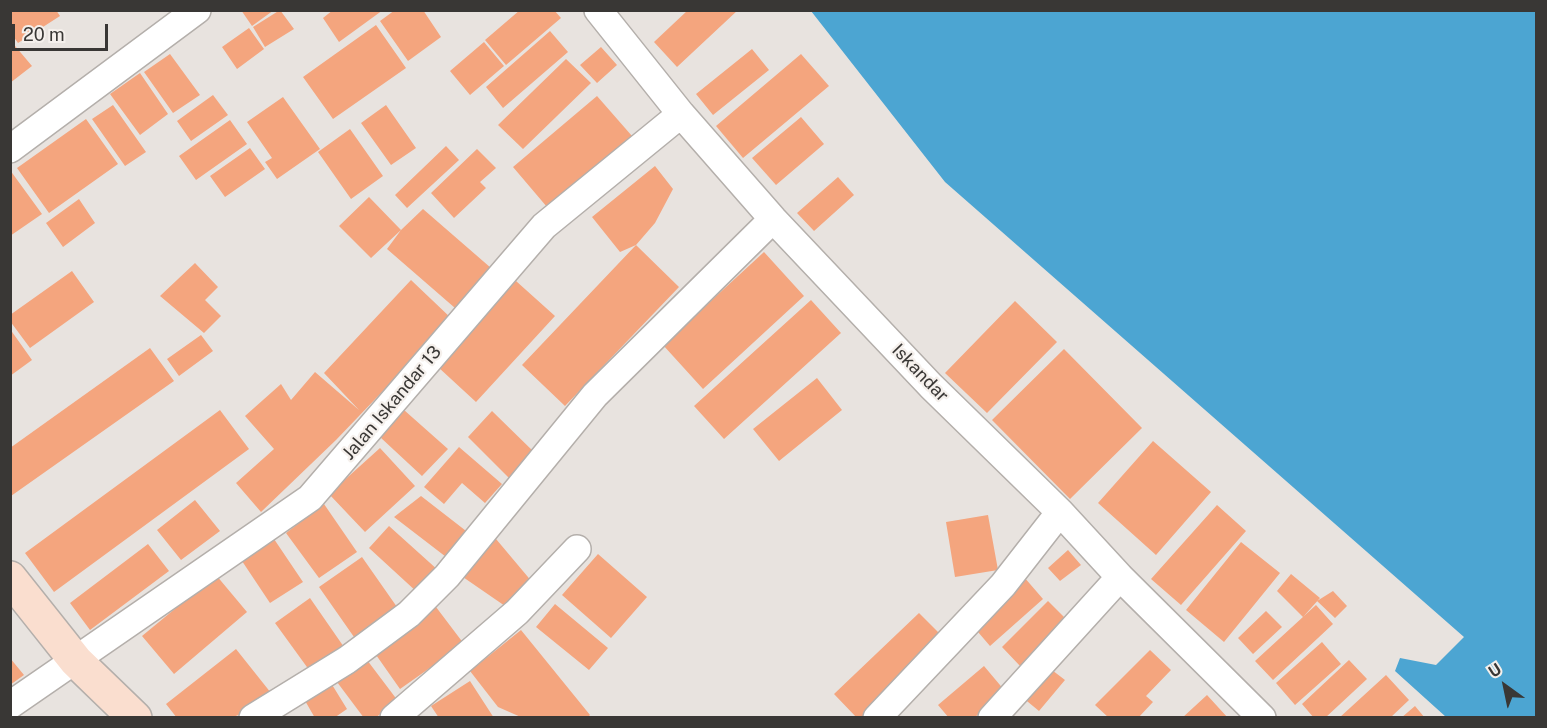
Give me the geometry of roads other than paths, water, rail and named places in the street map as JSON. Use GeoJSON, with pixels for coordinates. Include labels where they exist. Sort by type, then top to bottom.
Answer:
{"type":"FeatureCollection","features":[{"type":"Feature","properties":{"kind":"street"},"geometry":{"type":"LineString","coordinates":[[10,149],[197,10]]}},
{"type":"Feature","properties":{"kind":"street","name":"Iskandar"},"geometry":{"type":"LineString","coordinates":[[598,10],[681,114],[773,219],[932,386],[1262,717]]}},
{"type":"Feature","properties":{"kind":"street","name":"Jalan Iskandar 13"},"geometry":{"type":"LineString","coordinates":[[10,705],[310,498],[544,226],[681,114]]}},
{"type":"Feature","properties":{"kind":"street"},"geometry":{"type":"LineString","coordinates":[[253,717],[347,660],[409,614],[447,576],[595,395],[773,219]]}},
{"type":"Feature","properties":{"kind":"street"},"geometry":{"type":"LineString","coordinates":[[877,717],[1003,585],[1060,512]]}},
{"type":"Feature","properties":{"kind":"street"},"geometry":{"type":"LineString","coordinates":[[394,717],[517,612],[578,549]]}},
{"type":"Feature","properties":{"kind":"street"},"geometry":{"type":"LineString","coordinates":[[992,717],[1120,577]]}},
{"type":"Feature","properties":{"kind":"street"},"geometry":{"type":"LineString","coordinates":[[10,578],[76,661],[135,717]]}},
{"type":"Feature","properties":{"kind":"water"},"geometry":{"type":"Polygon","coordinates":[[[811,11],[1536,11],[1536,717],[1446,717],[1395,671],[1400,658],[1436,665],[1464,637],[945,182],[811,11]]]}}]}
